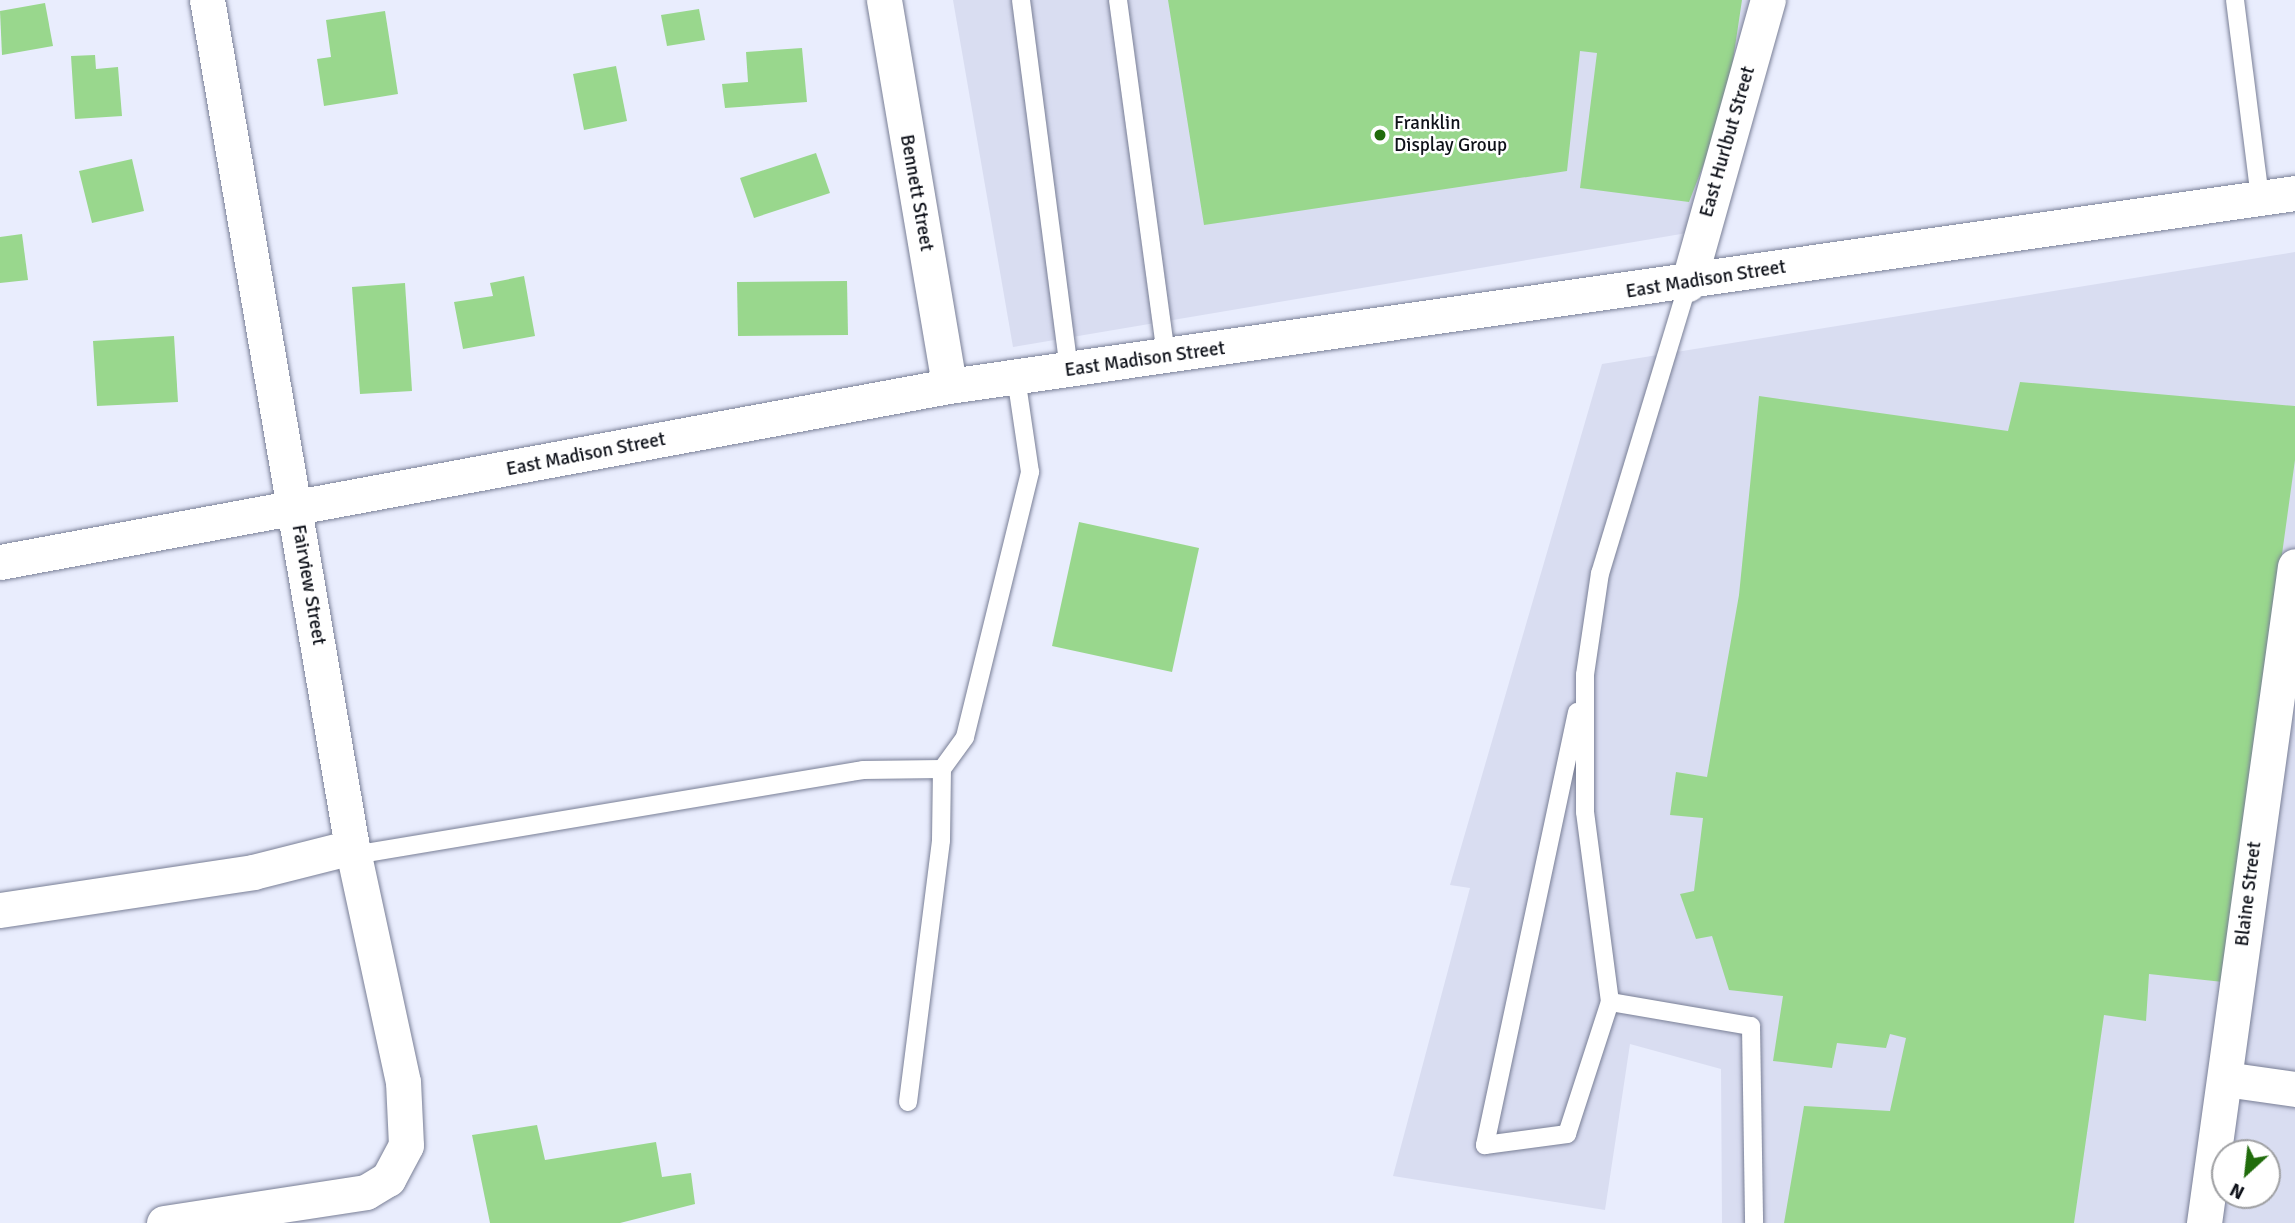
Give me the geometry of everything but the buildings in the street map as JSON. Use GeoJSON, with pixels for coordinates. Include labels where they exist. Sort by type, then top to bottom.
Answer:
{"type":"FeatureCollection","features":[{"type":"Feature","properties":{"kind":"street","name":"Fairview Street"},"geometry":{"type":"LineString","coordinates":[[207,0],[353,851],[402,1082],[405,1145],[397,1167],[366,1192],[258,1216]]}},
{"type":"Feature","properties":{"kind":"street","name":"Bennett Street"},"geometry":{"type":"LineString","coordinates":[[884,0],[949,386]]}},
{"type":"Feature","properties":{"kind":"street","name":"East Hurlbut Street"},"geometry":{"type":"LineString","coordinates":[[1688,284],[1768,0]]}},
{"type":"Feature","properties":{"kind":"street","name":"East Madison Street"},"geometry":{"type":"LineString","coordinates":[[0,562],[295,510],[949,386],[1688,284],[2295,192]]}},
{"type":"Feature","properties":{"kind":"street","name":"Blaine Street"},"geometry":{"type":"LineString","coordinates":[[2204,1223],[2295,566]]}},
{"type":"Feature","properties":{"kind":"street"},"geometry":{"type":"LineString","coordinates":[[0,910],[253,872],[353,851]]}},
{"type":"Feature","properties":{"kind":"street"},"geometry":{"type":"LineString","coordinates":[[2225,1079],[2295,1089]]}},
{"type":"Feature","properties":{"kind":"street"},"geometry":{"type":"LineString","coordinates":[[163,1223],[258,1216]]}},
{"type":"Feature","properties":{"kind":"lane"},"geometry":{"type":"LineString","coordinates":[[1021,0],[1069,370]]}},
{"type":"Feature","properties":{"kind":"lane"},"geometry":{"type":"LineString","coordinates":[[1118,0],[1166,357]]}},
{"type":"Feature","properties":{"kind":"lane"},"geometry":{"type":"LineString","coordinates":[[2235,0],[2260,198]]}},
{"type":"Feature","properties":{"kind":"lane"},"geometry":{"type":"LineString","coordinates":[[1586,674],[1585,812],[1610,1002],[1567,1134],[1485,1144],[1586,674],[1601,573],[1688,284]]}},
{"type":"Feature","properties":{"kind":"lane"},"geometry":{"type":"LineString","coordinates":[[908,1102],[941,840],[942,769],[965,737],[1030,472],[1016,377]]}},
{"type":"Feature","properties":{"kind":"lane"},"geometry":{"type":"LineString","coordinates":[[353,851],[863,770],[942,769]]}},
{"type":"Feature","properties":{"kind":"lane"},"geometry":{"type":"LineString","coordinates":[[1610,1002],[1751,1026],[1754,1223]]}},
{"type":"Feature","properties":{"kind":"shaded area"},"geometry":{"type":"Polygon","coordinates":[[[953,0],[1768,0],[1687,233],[1013,347],[953,0]]]}},
{"type":"Feature","properties":{"kind":"shaded area"},"geometry":{"type":"Polygon","coordinates":[[[2295,252],[2295,1223],[1722,1223],[1721,1069],[1630,1044],[1605,1210],[1393,1176],[1470,888],[1450,885],[1602,364],[2295,252]]]}},
{"type":"Feature","properties":{"kind":"place","name":"Franklin Display Group"},"geometry":{"type":"Point","coordinates":[1380,135]}}]}
